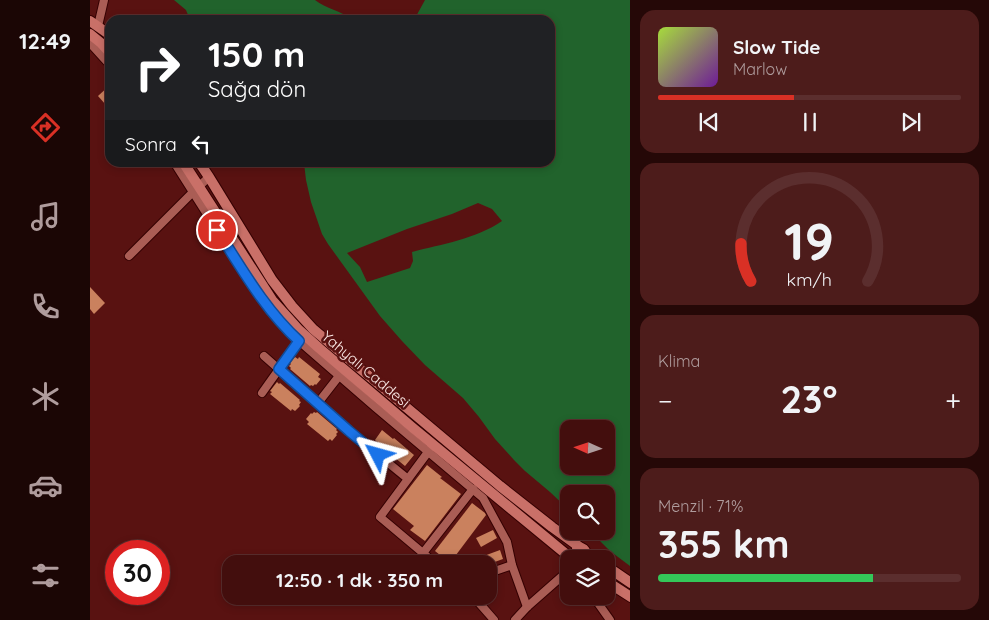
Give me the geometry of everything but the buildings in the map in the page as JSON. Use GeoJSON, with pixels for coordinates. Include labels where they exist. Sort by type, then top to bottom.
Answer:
{"type":"FeatureCollection","features":[{"type":"Feature","properties":{"kind":"main road"},"geometry":{"type":"LineString","coordinates":[[94,23],[105,31]]}},
{"type":"Feature","properties":{"kind":"main road"},"geometry":{"type":"LineString","coordinates":[[90,37],[105,49]]}},
{"type":"Feature","properties":{"kind":"main road","name":"Yahyalı Caddesi"},"geometry":{"type":"LineString","coordinates":[[185,167],[196,189],[272,300],[290,320],[430,448],[560,550]]}},
{"type":"Feature","properties":{"kind":"main road","name":"Yahyalı Caddesi"},"geometry":{"type":"LineString","coordinates":[[202,167],[272,280],[313,329],[500,486],[580,550]]}},
{"type":"Feature","properties":{"kind":"main road"},"geometry":{"type":"LineString","coordinates":[[615,572],[630,583]]}},
{"type":"Feature","properties":{"kind":"main road"},"geometry":{"type":"LineString","coordinates":[[615,587],[630,597]]}},
{"type":"Feature","properties":{"kind":"street"},"geometry":{"type":"LineString","coordinates":[[94,23],[104,0]]}},
{"type":"Feature","properties":{"kind":"street"},"geometry":{"type":"LineString","coordinates":[[90,37],[105,58]]}},
{"type":"Feature","properties":{"kind":"street"},"geometry":{"type":"LineString","coordinates":[[178,167],[196,189],[264,302],[283,325],[339,376],[430,448],[483,498],[507,542],[512,565],[527,607]]}},
{"type":"Feature","properties":{"kind":"street"},"geometry":{"type":"LineString","coordinates":[[129,256],[209,177]]}},
{"type":"Feature","properties":{"kind":"street"},"geometry":{"type":"LineString","coordinates":[[262,393],[299,341]]}},
{"type":"Feature","properties":{"kind":"street"},"geometry":{"type":"LineString","coordinates":[[264,356],[349,431],[408,479]]}},
{"type":"Feature","properties":{"kind":"street"},"geometry":{"type":"LineString","coordinates":[[318,403],[339,376]]}},
{"type":"Feature","properties":{"kind":"street"},"geometry":{"type":"LineString","coordinates":[[425,555],[380,517],[430,448]]}},
{"type":"Feature","properties":{"kind":"street"},"geometry":{"type":"LineString","coordinates":[[423,553],[473,489]]}},
{"type":"Feature","properties":{"kind":"street"},"geometry":{"type":"LineString","coordinates":[[497,570],[512,565]]}},
{"type":"Feature","properties":{"kind":"street"},"geometry":{"type":"LineString","coordinates":[[515,620],[560,578]]}},
{"type":"Feature","properties":{"kind":"street"},"geometry":{"type":"LineString","coordinates":[[481,605],[494,620]]}},
{"type":"Feature","properties":{"kind":"street"},"geometry":{"type":"LineString","coordinates":[[599,605],[610,620]]}},
{"type":"Feature","properties":{"kind":"green space"},"geometry":{"type":"Polygon","coordinates":[[[174,0],[315,0],[344,15],[188,15],[186,10],[174,0]]]}},
{"type":"Feature","properties":{"kind":"green space"},"geometry":{"type":"Polygon","coordinates":[[[425,0],[630,0],[630,566],[615,555],[615,550],[609,550],[599,540],[615,540],[615,485],[560,485],[560,501],[525,471],[495,439],[463,398],[425,365],[380,316],[328,244],[322,234],[311,202],[304,167],[555,167],[555,15],[417,15],[425,0]],[[478,203],[347,253],[360,267],[367,282],[410,268],[413,261],[412,252],[470,237],[502,221],[492,209],[478,203]]]}},
{"type":"Feature","properties":{"kind":"route"},"geometry":{"type":"LineString","coordinates":[[217,230],[264,302],[299,341],[279,369],[378,455]]}}]}
